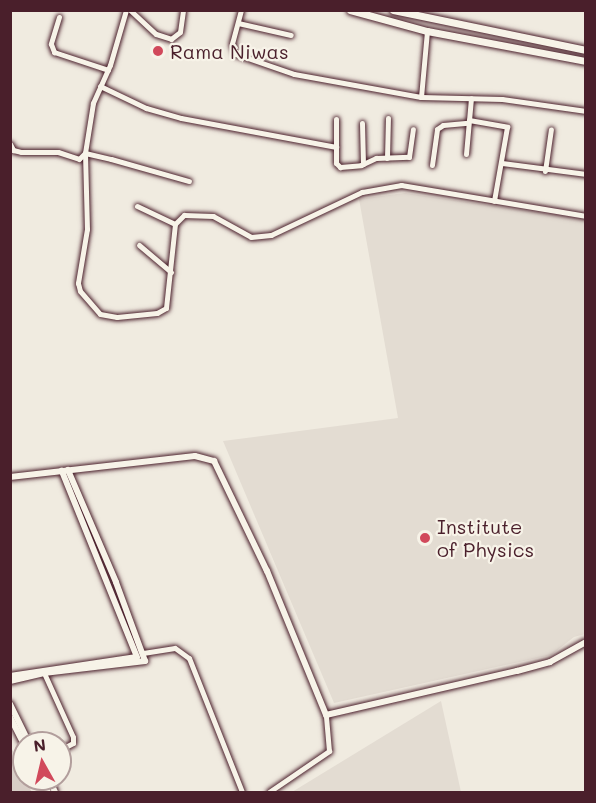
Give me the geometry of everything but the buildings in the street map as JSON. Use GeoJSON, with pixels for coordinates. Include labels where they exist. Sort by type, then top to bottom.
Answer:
{"type":"FeatureCollection","features":[{"type":"Feature","properties":{"kind":"main road"},"geometry":{"type":"LineString","coordinates":[[350,10],[427,31],[585,61]]}},
{"type":"Feature","properties":{"kind":"main road"},"geometry":{"type":"LineString","coordinates":[[393,10],[585,50]]}},
{"type":"Feature","properties":{"kind":"street"},"geometry":{"type":"LineString","coordinates":[[183,10],[180,32],[171,39],[156,34],[128,10],[108,70],[93,103],[85,153],[87,229],[80,266],[80,291],[95,310],[106,316],[157,313],[169,302],[175,224],[184,215],[213,216],[241,234],[271,235],[362,192],[401,185],[585,216]]}},
{"type":"Feature","properties":{"kind":"street"},"geometry":{"type":"LineString","coordinates":[[241,10],[233,49],[247,60],[333,83],[421,97],[471,98],[585,111]]}},
{"type":"Feature","properties":{"kind":"street"},"geometry":{"type":"LineString","coordinates":[[59,17],[51,44],[54,52],[108,70]]}},
{"type":"Feature","properties":{"kind":"street"},"geometry":{"type":"LineString","coordinates":[[238,22],[291,35]]}},
{"type":"Feature","properties":{"kind":"street"},"geometry":{"type":"LineString","coordinates":[[421,97],[427,31]]}},
{"type":"Feature","properties":{"kind":"street"},"geometry":{"type":"LineString","coordinates":[[100,86],[146,108],[181,118],[336,147]]}},
{"type":"Feature","properties":{"kind":"street"},"geometry":{"type":"LineString","coordinates":[[466,154],[471,98]]}},
{"type":"Feature","properties":{"kind":"street"},"geometry":{"type":"LineString","coordinates":[[387,158],[388,118]]}},
{"type":"Feature","properties":{"kind":"street"},"geometry":{"type":"LineString","coordinates":[[336,119],[336,147],[340,167],[411,155],[413,129]]}},
{"type":"Feature","properties":{"kind":"street"},"geometry":{"type":"LineString","coordinates":[[432,165],[437,129],[443,124],[469,122],[507,127],[494,201]]}},
{"type":"Feature","properties":{"kind":"street"},"geometry":{"type":"LineString","coordinates":[[362,123],[363,164]]}},
{"type":"Feature","properties":{"kind":"street"},"geometry":{"type":"LineString","coordinates":[[545,171],[551,129]]}},
{"type":"Feature","properties":{"kind":"street"},"geometry":{"type":"LineString","coordinates":[[10,144],[13,150],[21,152],[58,152],[79,159],[85,153]]}},
{"type":"Feature","properties":{"kind":"street"},"geometry":{"type":"LineString","coordinates":[[85,153],[189,181]]}},
{"type":"Feature","properties":{"kind":"street"},"geometry":{"type":"LineString","coordinates":[[502,163],[545,171],[585,174]]}},
{"type":"Feature","properties":{"kind":"street"},"geometry":{"type":"LineString","coordinates":[[137,206],[175,224]]}},
{"type":"Feature","properties":{"kind":"street"},"geometry":{"type":"LineString","coordinates":[[139,245],[171,272]]}},
{"type":"Feature","properties":{"kind":"street"},"geometry":{"type":"LineString","coordinates":[[10,477],[195,456],[214,461],[267,571],[326,715],[329,751],[270,792]]}},
{"type":"Feature","properties":{"kind":"street"},"geometry":{"type":"LineString","coordinates":[[10,681],[44,673],[145,661],[65,471]]}},
{"type":"Feature","properties":{"kind":"street"},"geometry":{"type":"LineString","coordinates":[[10,676],[137,657],[65,471]]}},
{"type":"Feature","properties":{"kind":"street"},"geometry":{"type":"LineString","coordinates":[[326,715],[550,662],[585,642]]}},
{"type":"Feature","properties":{"kind":"street"},"geometry":{"type":"LineString","coordinates":[[143,653],[175,648],[189,658],[242,792]]}},
{"type":"Feature","properties":{"kind":"street"},"geometry":{"type":"LineString","coordinates":[[44,673],[71,731]]}},
{"type":"Feature","properties":{"kind":"street"},"geometry":{"type":"LineString","coordinates":[[10,704],[23,731]]}},
{"type":"Feature","properties":{"kind":"street"},"geometry":{"type":"LineString","coordinates":[[10,717],[17,731]]}},
{"type":"Feature","properties":{"kind":"shaded area","name":"Institute of Physics"},"geometry":{"type":"Polygon","coordinates":[[[405,193],[585,219],[585,634],[574,637],[551,655],[334,703],[223,441],[398,418],[359,199],[405,193]]]}},
{"type":"Feature","properties":{"kind":"shaded area"},"geometry":{"type":"Polygon","coordinates":[[[441,701],[461,792],[292,792],[441,701]]]}},
{"type":"Feature","properties":{"kind":"shaded area"},"geometry":{"type":"Polygon","coordinates":[[[10,744],[12,791],[32,792],[11,792],[10,744]]]}},
{"type":"Feature","properties":{"kind":"place","name":"Rama Niwas"},"geometry":{"type":"Point","coordinates":[158,51]}},
{"type":"Feature","properties":{"kind":"place","name":"Institute of Physics"},"geometry":{"type":"Point","coordinates":[425,538]}}]}
